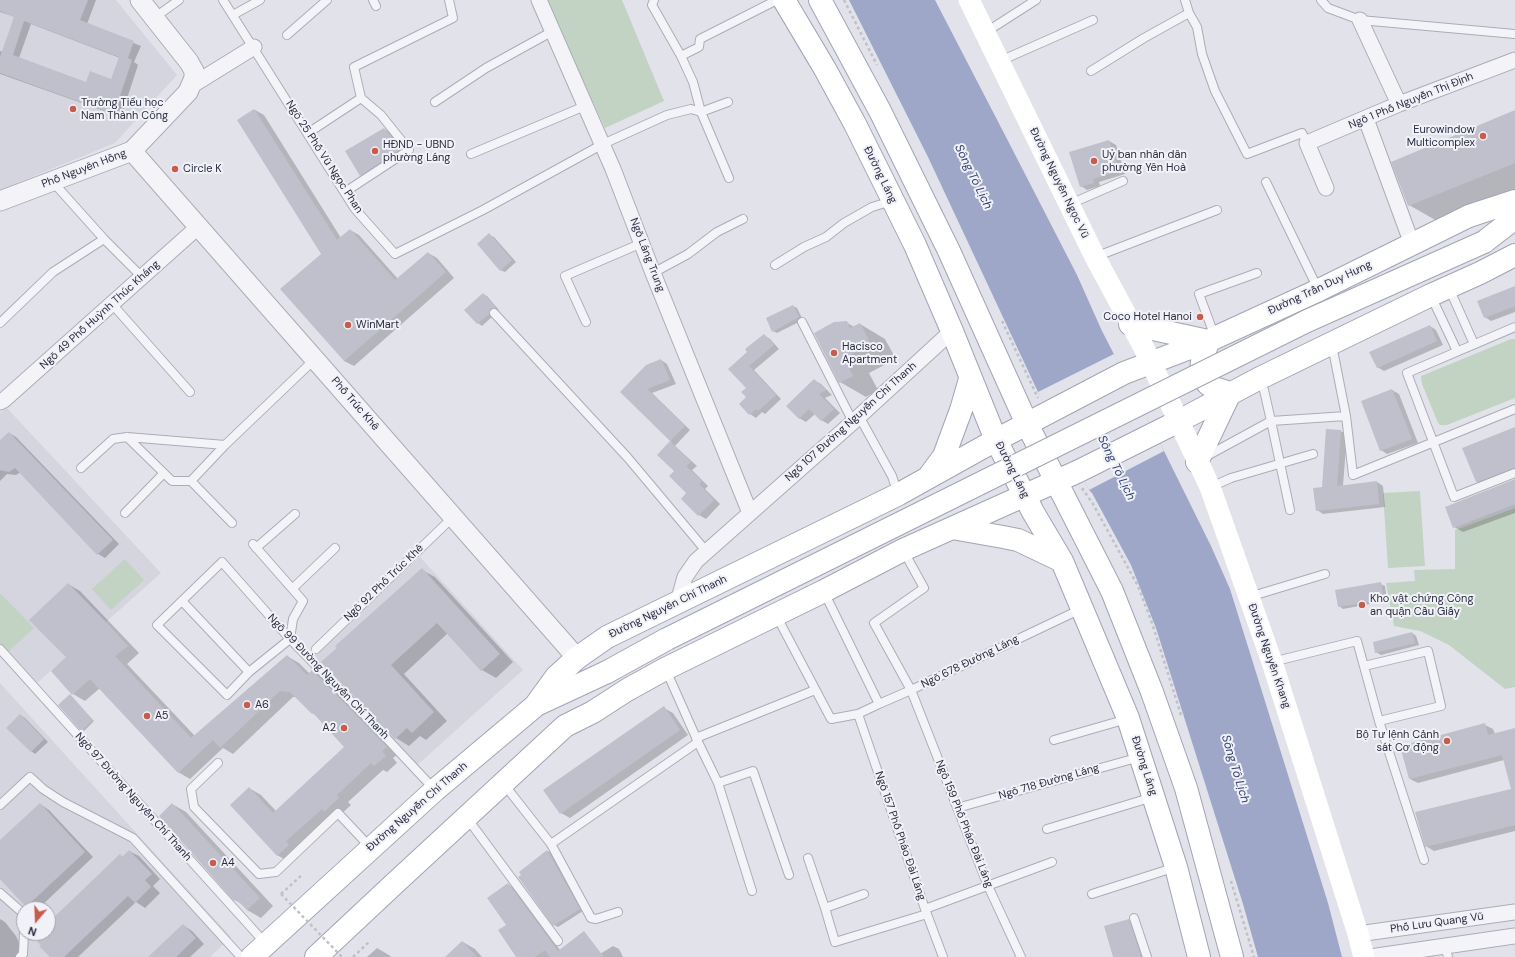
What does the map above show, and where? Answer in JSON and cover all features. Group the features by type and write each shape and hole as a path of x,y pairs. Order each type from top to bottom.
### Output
{"main road":[{"name":"Đường Láng","path":"784,0 854,124 915,245 996,440 1033,512 1062,561 1125,710 1141,756 1176,867 1199,957"},
{"path":"820,0 880,111 946,244 1027,424 1112,591 1152,692 1186,788 1232,957"},
{"name":"Đường Nguyễn Ngọc Vũ","path":"969,0 1095,257 1143,346 1151,364"},
{"name":"Đường Trần Duy Hưng","path":"1049,413 1124,373 1151,364 1212,339 1318,290 1469,216 1515,201"},
{"path":"1484,242 1515,218"},
{"path":"535,706 607,672 667,639 1306,321 1484,242 1515,236"},
{"path":"565,726 593,712 627,690 903,550 1079,470 1179,422 1230,393 1331,342 1480,273 1515,255"},
{"path":"1130,324 1212,339 1202,362 1201,372 1203,378 1214,388 1230,393"},
{"name":"Đường Nguyễn Khang","path":"1151,364 1210,487 1248,598 1272,662 1364,957"},
{"path":"928,478 944,456 961,410 970,379"},
{"path":"1197,462 1230,393"},
{"name":"Đường Nguyễn Chí Thanh","path":"259,950 435,790 535,706 556,677 577,658 607,637 899,494 996,440 1049,413"},
{"path":"899,494 913,495 922,500 929,507 932,513 933,528 925,541"},
{"path":"952,528 1003,536 1018,540 1062,561"},
{"path":"316,957 565,726 607,672"},
{"path":"1125,710 1152,692"}],"street":[{"path":"140,0 189,62 194,71 194,78 191,86"},
{"name":"Ngõ Láng Trung","path":"539,0 603,144 653,273 750,513"},
{"path":"1360,20 1399,104"},
{"path":"191,86 254,47"},
{"name":"Ngõ 1 Phố Nguyễn Thị Định","path":"1307,143 1399,104 1515,60"},
{"name":"Phố Nguyên Hồng","path":"0,201 132,151 183,98 191,86"},
{"path":"1366,119 1412,244"},
{"path":"1307,143 1326,188"},
{"name":"Phố Trúc Khê","path":"132,151 577,658"},
{"name":"Ngõ 49 Phố Huỳnh Thúc Kháng","path":"0,402 199,226"},
{"name":"Ngõ 107 Đường Nguyễn Chí Thanh","path":"678,602 685,578 696,561 706,551 856,419 952,331"},
{"name":"Phố Lưu Quang Vũ","path":"1358,934 1515,912"},
{"path":"1370,957 1446,952 1515,936"}],"lane":[{"path":"154,18 179,0"},
{"name":"Ngõ 25 Phố Vũ Ngọc Phan","path":"223,0 355,209 396,254 483,210 603,144"},
{"path":"233,15 260,0"},
{"path":"287,35 327,0"},
{"path":"345,192 409,150 382,115 361,98 354,67 453,18 449,0"},
{"path":"654,0 652,5 681,56 693,82 702,112 730,178"},
{"path":"681,56 698,47 700,39 777,0"},
{"path":"985,32 1036,0"},
{"path":"1185,0 1189,13 1197,27 1202,54 1215,91 1247,154 1302,133 1307,143"},
{"path":"1321,0 1328,8 1360,20 1515,34"},
{"path":"1091,71 1144,38 1189,13"},
{"path":"1000,62 1093,20"},
{"path":"435,102 486,68 553,31"},
{"path":"308,134 361,98"},
{"path":"603,144 668,115 691,109 702,112 728,102"},
{"path":"471,154 585,106"},
{"path":"51,181 104,239 142,277"},
{"path":"1069,204 1123,181"},
{"path":"1266,182 1318,290"},
{"path":"775,265 804,247 826,237 844,223 872,207 893,201"},
{"path":"1095,257 1217,210"},
{"path":"653,273 688,254 717,232 743,218"},
{"path":"2,318 53,272 104,239"},
{"path":"586,322 565,276 642,243"},
{"path":"1212,339 1200,294 1257,273"},
{"path":"1440,291 1474,344"},
{"path":"1440,291 1457,351"},
{"path":"112,304 190,392"},
{"path":"494,313 628,458 706,551"},
{"path":"802,322 856,419 892,476 899,494"},
{"path":"1515,327 1407,373 1454,497 1515,473"},
{"path":"1331,342 1346,416 1353,475 1515,409"},
{"path":"191,481 225,445 315,359"},
{"path":"1258,379 1264,390 1290,510"},
{"path":"1197,462 1271,421 1346,416"},
{"path":"80,468 113,439 127,438 225,445"},
{"path":"127,438 172,481 191,481 232,524"},
{"path":"1210,487 1231,478 1313,454"},
{"path":"125,513 163,474"},
{"path":"249,672 182,601 157,625 226,694 249,672 290,639 293,619 303,600 254,546 295,514"},
{"name":"Ngõ 92 Phố Trúc Khê","path":"316,649 453,517"},
{"path":"293,588 335,548"},
{"name":"Ngõ 159 Phố Pháo Đài Láng","path":"903,550 924,588 874,623 911,690 988,886 1021,957"},
{"name":"Ngõ 99 Đường Nguyễn Chí Thanh","path":"182,601 222,562 290,639 435,790"},
{"path":"1248,598 1324,574"},
{"path":"824,591 878,704"},
{"name":"Ngõ 678 Đường Láng","path":"814,690 831,719 858,714 1082,608"},
{"path":"551,844 697,740 814,690 775,614"},
{"path":"1272,662 1357,641 1379,721 1424,860"},
{"name":"Ngõ 97 Đường Nguyễn Chí Thanh","path":"0,649 259,950"},
{"path":"1364,666 1428,651 1441,706 1379,721"},
{"path":"666,670 718,783 752,891"},
{"path":"1054,740 1125,710"},
{"name":"Ngõ 157 Phố Pháo Đài Láng","path":"858,714 943,957"},
{"name":"Ngõ 718 Đường Láng","path":"957,808 1141,756"},
{"path":"218,763 191,789 194,807 259,874 276,872 338,813 370,848"},
{"path":"718,783 753,771 788,875"},
{"path":"0,805 30,777 43,789 63,802 132,838 241,957"},
{"path":"503,782 551,844 591,918 596,919 618,912"},
{"path":"1047,829 1154,796"},
{"path":"467,817 558,941"},
{"path":"808,858 835,942 926,912 988,886 1052,862"},
{"path":"1092,894 1176,867"},
{"path":"0,893 16,907"},
{"path":"825,908 864,894"},
{"path":"1134,918 1147,957"},
{"path":"20,957 23,954 24,941"}],"path":[{"path":"303,874 281,894 342,957"},
{"path":"353,957 370,941"}],"shaded area":[{"name":"Trường Tiểu học Nam Thành Công","path":"0,0 116,0 177,75 115,143 0,190"},
{"path":"6,407 161,573 37,683 0,644 0,413"},
{"path":"420,557 523,670 414,768 309,658"},
{"path":"0,683 231,937 210,957 0,957"}],"green space":[{"path":"546,0 622,0 664,101 605,128"},
{"path":"1511,339 1515,339 1515,398 1447,425 1440,425 1422,384 1421,376"},
{"path":"1420,491 1425,566 1388,568 1383,493"},
{"path":"1515,508 1515,687 1505,689 1449,645 1420,631 1394,626 1386,583 1415,581 1414,570 1455,569 1455,530"},
{"path":"125,559 144,580 111,610 92,589"},
{"path":"0,593 34,628 8,652 0,644"}],"water":[{"name":"Sông Tô Lịch","path":"849,0 935,0 1006,137 1077,275 1102,331 1164,451 1211,546 1230,589 1328,903 1342,957 1258,957 1243,904 1156,628 1131,565 1089,490 1038,392 928,157"}],"pier":[{"path":"1114,354 1149,417 1147,418 1164,451 1089,490 1071,456 1069,456 1038,392"}],"building":[{"path":"0,0 88,0 80,20 134,41 128,58 132,60 114,114 0,73 0,57 14,17 0,11","holes":["24,21 119,57 111,79 90,71 86,82 13,55"]},
{"name":"WinMart","path":"254,109 337,240 350,229 395,280 428,252 446,272 344,361 280,289 321,254 237,120"},
{"name":"Eurowindow Multicomplex","path":"1515,110 1515,163 1408,206 1391,162"},
{"name":"HĐND - UBND phường Láng","path":"384,128 401,149 360,176 345,151"},
{"name":"Uỷ ban nhân dân phường Yên Hoà","path":"1109,140 1119,171 1093,179 1094,183 1080,187 1069,152"},
{"path":"489,233 512,260 500,271 477,244"},
{"path":"1515,286 1515,306 1484,318 1477,301"},
{"path":"483,293 496,307 491,309 489,314 477,324 464,310"},
{"path":"793,305 799,317 772,332 766,318"},
{"name":"Hacisco Apartment","path":"847,321 850,328 860,323 871,344 844,358 853,376 839,383 814,333 834,322"},
{"path":"1430,325 1437,341 1377,368 1369,352"},
{"path":"764,334 774,345 749,366 776,395 758,411 756,409 749,415 739,404 746,397 741,392 746,388 728,369 747,352 745,349"},
{"path":"661,359 670,380 647,389 685,426 670,441 620,392 646,365"},
{"path":"814,379 826,390 819,394 834,409 821,421 809,409 799,419 786,406"},
{"path":"1392,389 1412,439 1380,451 1361,401"},
{"path":"1515,427 1515,468 1476,482 1462,448"},
{"path":"1326,429 1341,430 1337,486 1377,481 1379,504 1316,511 1313,488 1322,487"},
{"path":"9,432 113,540 97,555 15,468 9,472 0,470 0,440"},
{"path":"670,441 691,462 686,466 702,481 699,484 714,500 698,516 681,499 686,493 669,476 674,471 657,455"},
{"path":"1515,479 1515,504 1453,528 1445,507"},
{"path":"422,568 500,654 481,671 437,623 391,665 434,712 412,733 407,728 395,739 321,662 337,648 335,646"},
{"path":"1381,582 1384,599 1338,607 1335,590"},
{"path":"68,583 128,646 115,656 191,738 287,655 307,675 312,670 387,747 382,751 386,756 374,766 371,763 337,795 339,798 324,812 322,809 286,841 289,845 277,856 230,805 249,787 273,813 344,747 313,713 312,714 290,692 280,691 220,748 213,740 178,773 90,679 72,695 51,671 66,657 29,620"},
{"path":"1412,632 1415,643 1375,653 1373,642"},
{"path":"70,694 93,720 81,731 58,705"},
{"path":"664,706 680,730 560,814 543,790"},
{"path":"20,714 44,739 31,752 6,728"},
{"path":"1485,723 1488,735 1515,728 1515,825 1425,847 1415,812 1511,789 1502,755 1409,779 1400,746"},
{"path":"40,803 85,852 32,901 20,901 0,879 0,840"},
{"name":"A4","path":"172,803 260,898 247,910 236,899 234,901 159,816"},
{"path":"129,850 152,874 145,880 151,887 135,903 128,896 64,957 50,957 39,946 41,945 37,941 56,941 56,915 120,854 122,857"},
{"path":"547,850 580,909 553,926 518,877 521,875 519,872"},
{"path":"508,883 558,951 584,931 604,957 550,957 545,950 535,957 516,957 498,930 506,925 487,898"},
{"path":"1129,919 1141,957 1113,957 1104,926"},
{"path":"183,924 196,938 176,957 148,957"},
{"path":"462,941 477,957 445,957"}],"place":[{"name":"Trường Tiểu học Nam Thành Công","path":"73,109"},
{"name":"Eurowindow Multicomplex","path":"1483,136"},
{"name":"HĐND - UBND phường Láng","path":"375,151"},
{"name":"Uỷ ban nhân dân phường Yên Hoà","path":"1094,161"},
{"name":"Circle K","path":"175,169"},
{"name":"Coco Hotel Hanoi","path":"1200,317"},
{"name":"WinMart","path":"348,325"},
{"name":"Hacisco Apartment","path":"834,353"},
{"name":"Kho vật chứng Công an quận Cầu Giấy","path":"1362,605"},
{"name":"A6","path":"247,705"},
{"name":"A5","path":"147,716"},
{"name":"A2","path":"344,728"},
{"name":"Bộ Tư lệnh Cảnh sát Cơ động","path":"1447,741"},
{"name":"A4","path":"213,863"}]}
